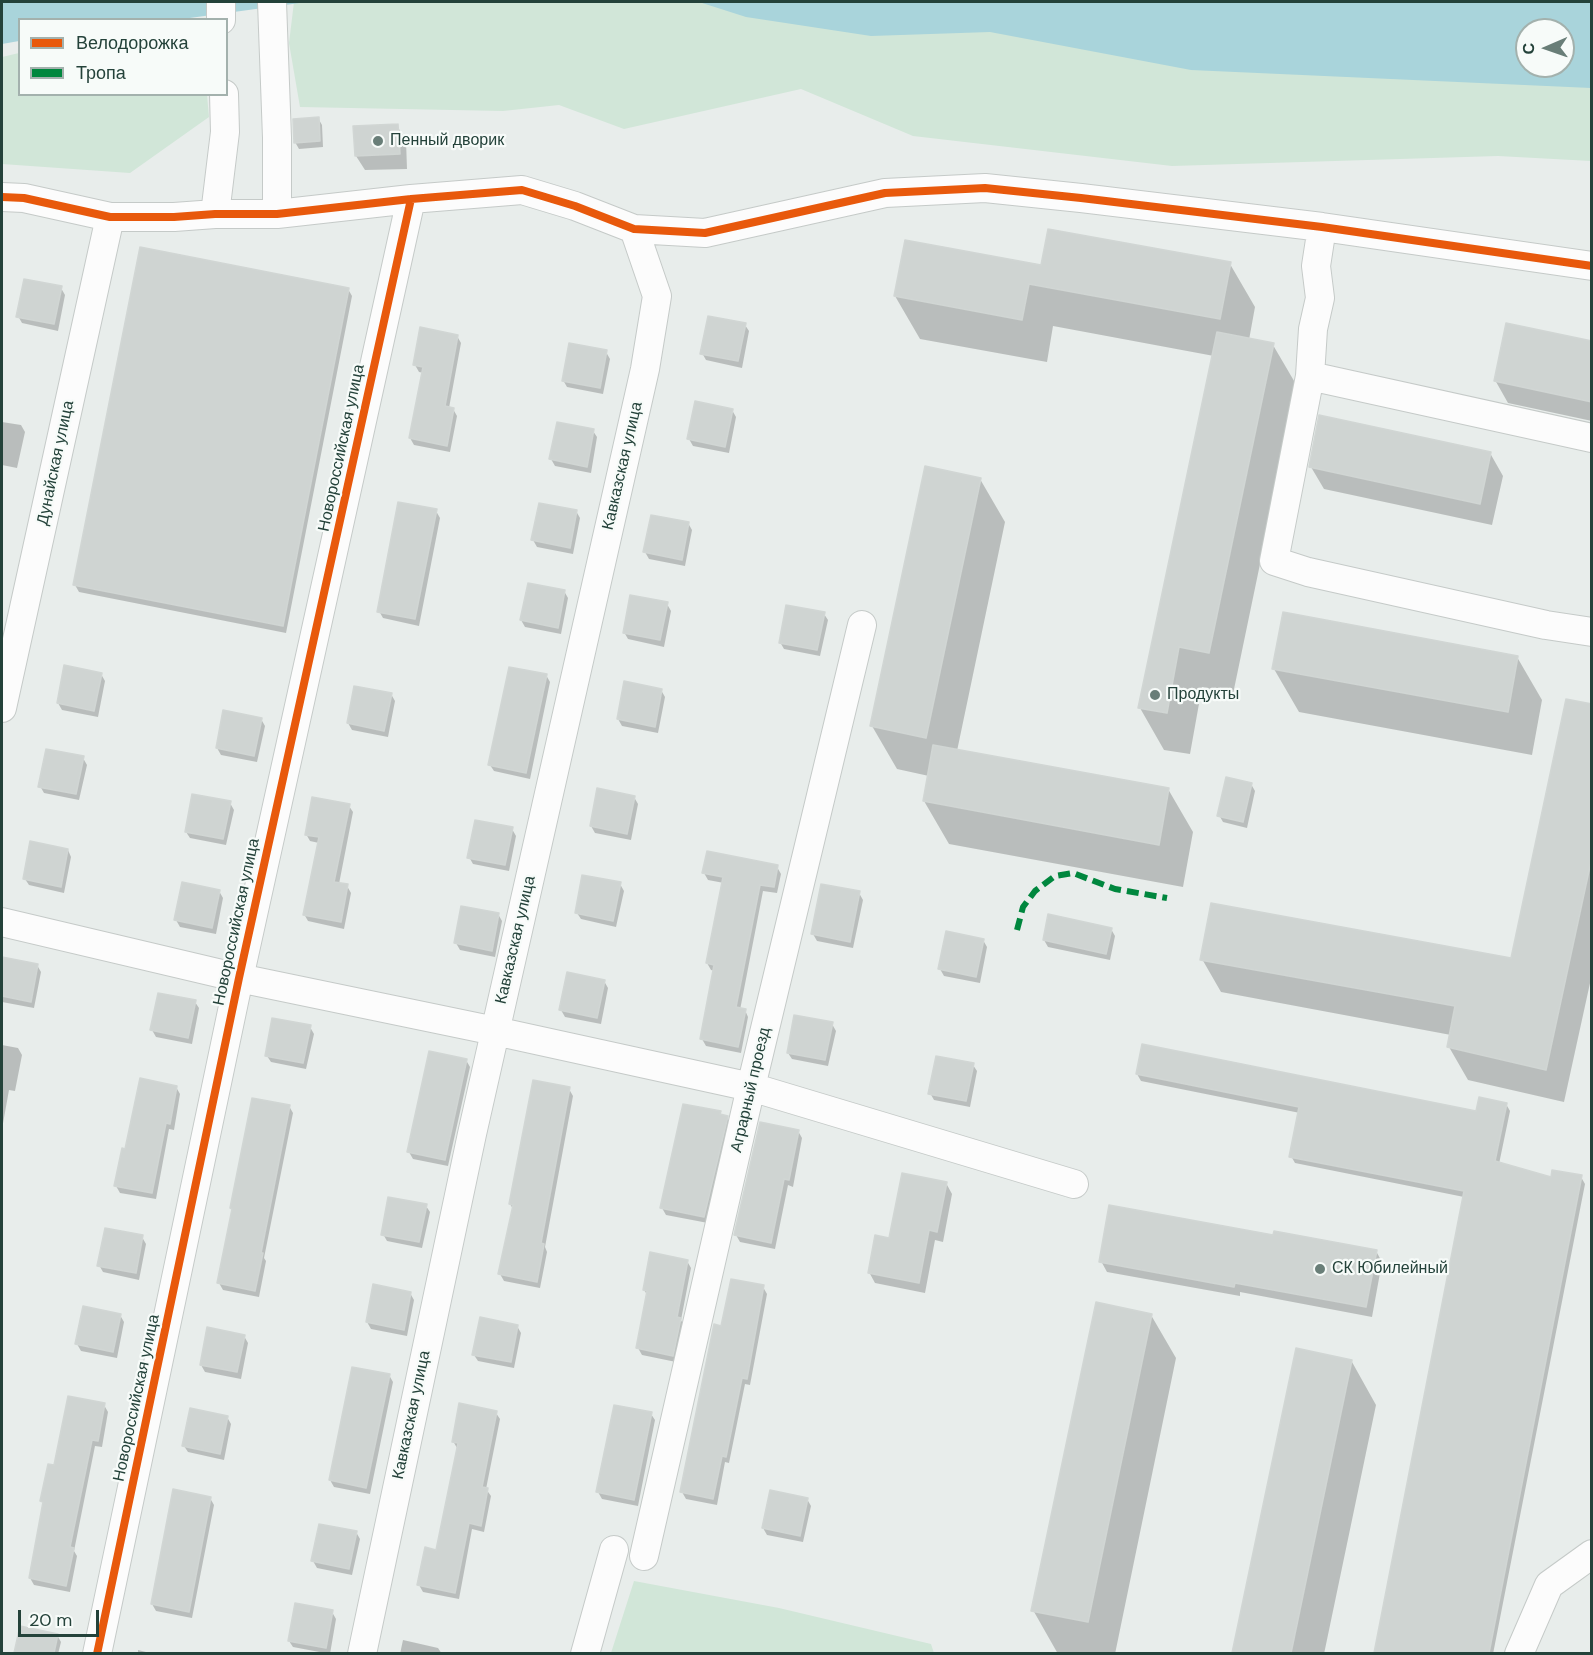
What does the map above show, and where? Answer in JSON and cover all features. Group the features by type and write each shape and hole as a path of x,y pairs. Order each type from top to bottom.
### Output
{"street":[{"path":"220,2 221,18"},
{"path":"272,2 277,129 277,214"},
{"path":"215,214 225,132 224,96"},
{"path":"2,197 24,198 110,217 174,217 215,214 277,214 411,199 522,190 575,206 634,229 705,233 885,193 985,188 1322,227 1592,266"},
{"name":"Новороссийская улица","path":"97,1653 239,978 411,199"},
{"name":"Дунайская улица","path":"2,708 110,217"},
{"path":"1322,227 1316,266 1320,298 1313,329 1310,376 1274,561 1308,572 1546,625 1592,632"},
{"name":"Кавказская улица","path":"362,1653 495,1031 645,369 657,296 634,229"},
{"path":"1310,376 1592,438"},
{"name":"Аграрный проезд","path":"644,1556 751,1087 862,625"},
{"path":"2,922 239,978 751,1087 1074,1184"},
{"path":"585,1653 614,1550"},
{"path":"1519,1653 1549,1585 1592,1554"}],"green space":[{"path":"294,2 943,2 1515,65 1515,78 1575,78 1575,66 1591,66 1591,161 1498,156 1172,166 913,136 801,89 624,129 559,105 503,111 300,107 289,43"},
{"path":"18,53 18,96 207,96 209,117 130,173 2,164 2,57"},
{"path":"634,1581 779,1608 931,1644 934,1653 611,1653"}],"water":[{"path":"2,2 307,2 190,18 18,18 18,41 2,44"},
{"path":"699,2 1591,2 1591,88 1191,70 990,32 871,36 746,17"}],"building":[{"path":"319,117 320,141 294,143 293,119"},
{"path":"398,124 400,154 355,156 353,126"},
{"path":"1048,229 1231,262 1220,319 1029,284 1022,320 894,296 905,240 1041,265"},
{"path":"140,247 349,288 283,626 73,585"},
{"path":"24,279 62,286 54,324 16,317"},
{"path":"708,316 746,323 738,361 700,354"},
{"path":"1506,323 1592,341 1592,402 1494,381"},
{"path":"420,327 458,335 445,406 454,408 447,446 409,438 423,367 413,365"},
{"path":"1217,332 1274,343 1209,653 1179,647 1167,713 1138,708"},
{"path":"569,343 607,350 600,388 562,381"},
{"path":"695,401 733,409 725,447 687,439"},
{"path":"1319,415 1491,452 1480,504 1309,467"},
{"path":"557,422 594,429 587,467 549,459"},
{"path":"925,466 981,478 926,738 870,726"},
{"path":"398,502 437,509 415,619 377,612"},
{"path":"539,503 577,510 570,548 531,540"},
{"path":"651,515 689,522 682,560 643,552"},
{"path":"528,583 565,590 558,628 520,620"},
{"path":"630,595 668,602 660,640 623,633"},
{"path":"786,605 825,612 817,650 779,643"},
{"path":"1283,612 1518,656 1508,712 1272,669"},
{"path":"64,665 102,673 94,711 57,703"},
{"path":"509,667 547,674 526,773 488,765"},
{"path":"624,681 662,689 655,727 617,719"},
{"path":"354,686 392,693 384,731 347,723"},
{"path":"1566,699 1592,704 1592,857 1546,1070 1447,1047 1455,1006 1200,960 1211,903 1511,958"},
{"path":"223,710 262,718 254,756 216,748"},
{"path":"933,745 1169,788 1159,845 923,801"},
{"path":"46,749 84,756 76,794 38,787"},
{"path":"1226,777 1252,783 1243,822 1217,816"},
{"path":"597,788 635,796 627,834 590,826"},
{"path":"192,794 231,801 223,839 185,832"},
{"path":"312,797 350,804 334,882 348,884 341,922 303,915 319,837 305,835"},
{"path":"475,820 513,827 505,865 467,858"},
{"path":"30,841 68,849 61,887 23,879"},
{"path":"707,851 778,865 774,887 760,885 736,1007 746,1009 738,1047 700,1039 714,965 706,963 723,877 702,873"},
{"path":"582,875 621,882 613,921 575,913"},
{"path":"182,882 220,890 212,928 174,920"},
{"path":"821,884 860,891 850,942 811,934"},
{"path":"461,906 499,913 492,951 454,943"},
{"path":"1048,914 1112,928 1106,954 1043,940"},
{"path":"946,931 984,939 976,977 938,969"},
{"path":"2,957 38,964 31,1002 2,996"},
{"path":"567,972 605,980 597,1018 559,1010"},
{"path":"158,993 196,1000 188,1038 150,1030"},
{"path":"794,1015 833,1022 825,1060 787,1053"},
{"path":"272,1018 311,1025 303,1063 265,1056"},
{"path":"1142,1044 1476,1111 1479,1097 1507,1103 1495,1161 1551,1177 1552,1170 1582,1175 1489,1653 1374,1653 1464,1191 1289,1157 1299,1107 1136,1074"},
{"path":"429,1051 467,1059 445,1160 407,1152"},
{"path":"936,1056 974,1063 966,1101 928,1094"},
{"path":"140,1078 177,1086 170,1124 166,1123 152,1193 114,1186 122,1148 125,1149"},
{"path":"533,1080 570,1087 541,1243 544,1244 537,1282 498,1274 513,1205 509,1204"},
{"path":"252,1098 290,1105 255,1291 217,1283"},
{"path":"683,1104 721,1111 720,1114 728,1116 704,1217 660,1208"},
{"path":"760,1122 799,1130 789,1180 784,1179 771,1243 734,1235"},
{"path":"902,1173 947,1182 937,1232 929,1230 919,1283 868,1273 875,1235 889,1238"},
{"path":"388,1197 427,1204 419,1242 381,1235"},
{"path":"1109,1205 1273,1235 1274,1231 1377,1250 1366,1307 1235,1283 1234,1287 1099,1262"},
{"path":"105,1228 143,1235 136,1273 97,1266"},
{"path":"650,1252 688,1260 677,1317 681,1318 673,1356 636,1348 647,1291 643,1290"},
{"path":"731,1279 764,1285 747,1379 742,1378 726,1457 722,1456 713,1499 680,1492 714,1324 721,1326"},
{"path":"373,1284 411,1292 404,1330 366,1322"},
{"path":"1096,1302 1152,1314 1088,1622 1031,1611"},
{"path":"83,1306 121,1314 113,1352 75,1344"},
{"path":"480,1317 518,1325 511,1362 472,1355"},
{"path":"207,1327 245,1335 237,1372 200,1365"},
{"path":"1296,1348 1352,1360 1291,1653 1232,1653"},
{"path":"352,1367 390,1374 366,1488 329,1480"},
{"path":"68,1396 105,1403 98,1441 92,1440 70,1547 74,1548 66,1586 29,1578 43,1502 40,1501 48,1464 54,1465"},
{"path":"459,1403 497,1411 482,1487 488,1488 481,1526 469,1523 455,1593 417,1585 425,1547 436,1550 458,1443 452,1442"},
{"path":"614,1405 652,1412 634,1500 596,1492"},
{"path":"190,1408 228,1416 220,1454 182,1446"},
{"path":"173,1489 211,1497 189,1612 151,1604"},
{"path":"770,1490 808,1498 800,1536 762,1528"},
{"path":"319,1524 357,1531 349,1569 311,1561"},
{"path":"295,1603 333,1610 326,1648 288,1641"},
{"path":"20,1626 58,1634 54,1653 14,1653"}],"marked path":[{"path":"1017,930 1023,907 1035,891 1055,876 1073,873 1115,889 1167,898"}],"cycle path":[{"path":"2,197 24,198 110,217 174,217 215,214 277,214 411,199 522,190 575,206 634,229 705,233 885,193 985,188 1322,227 1592,266"},
{"path":"97,1654 239,978 411,199"}],"place":[{"name":"Пенный дворик","path":"378,141"},
{"name":"Продукты","path":"1155,695"},
{"name":"СК Юбилейный","path":"1320,1269"}]}
